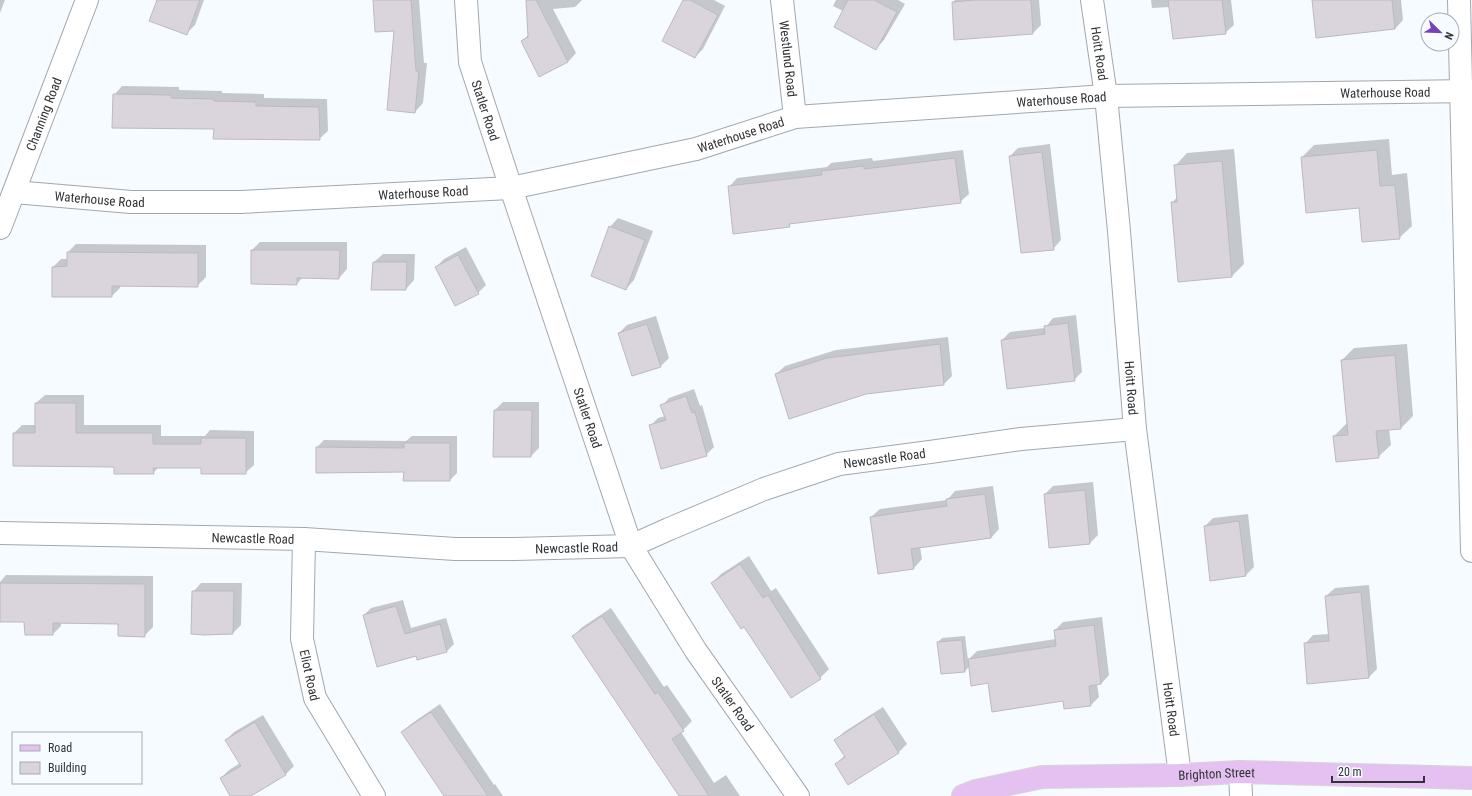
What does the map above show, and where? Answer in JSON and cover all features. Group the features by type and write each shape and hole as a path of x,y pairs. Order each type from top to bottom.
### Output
{"main road":[{"name":"Brighton Street","path":"963,796 976,791 1042,777 1180,775 1240,772 1472,778"}],"street":[{"name":"Channing Road","path":"0,228 87,0"},
{"name":"Statler Road","path":"466,0 470,62 510,188 631,546 696,651 798,796"},
{"name":"Westlund Road","path":"782,0 795,117"},
{"name":"Hoitt Road","path":"1092,0 1106,96 1120,231 1135,429 1180,775"},
{"path":"1460,0 1467,91 1472,551"},
{"name":"Waterhouse Road","path":"14,192 131,202 240,202 510,188 696,149 795,117 1106,96 1467,91"},
{"name":"Newcastle Road","path":"0,532 304,539 455,549 631,546 764,489 839,464 1021,439 1135,429"},
{"name":"Eliot Road","path":"304,539 302,639 315,698 371,795"},
{"path":"1240,772 1241,796"}],"building":[{"path":"157,0 200,0 187,35 149,21"},
{"path":"373,0 411,0 416,71 419,71 415,113 387,110 394,31 375,32"},
{"path":"526,0 536,0 568,62 539,77 521,41 528,37"},
{"path":"683,0 690,0 718,15 695,58 662,41"},
{"path":"848,0 874,0 897,12 876,50 834,27"},
{"path":"975,0 1031,0 1033,34 954,40 952,2"},
{"path":"1168,0 1222,0 1226,34 1173,39"},
{"path":"1312,0 1392,0 1395,29 1316,38"},
{"path":"113,94 171,95 171,98 256,102 256,106 319,107 320,140 213,139 214,129 112,128"},
{"path":"1377,150 1380,186 1395,185 1400,239 1362,242 1359,208 1306,213 1301,157"},
{"path":"1042,152 1054,250 1021,253 1009,156"},
{"path":"955,158 961,203 789,224 790,227 733,234 728,186 822,175 821,171 864,166 864,169"},
{"path":"1222,161 1232,277 1178,282 1171,202 1177,202 1174,165"},
{"path":"609,226 645,240 626,290 591,276"},
{"path":"251,250 340,250 339,279 297,278 297,285 251,284"},
{"path":"67,252 198,253 198,287 112,286 112,297 52,297 52,267 67,266"},
{"path":"458,255 479,294 455,306 435,267"},
{"path":"373,262 407,262 406,290 371,290"},
{"path":"1068,323 1075,381 1007,389 1001,340 1045,334 1044,326"},
{"path":"647,324 661,367 632,376 618,333"},
{"path":"940,344 944,385 866,394 789,419 775,374 827,358"},
{"path":"1395,355 1401,429 1376,431 1379,458 1336,462 1333,436 1348,435 1341,360"},
{"path":"686,396 692,413 695,412 707,456 661,469 649,425 666,420 660,405"},
{"path":"35,403 76,403 76,433 153,433 153,444 201,444 201,438 246,438 246,474 201,474 201,468 153,468 154,474 114,474 114,467 13,466 13,433 35,433"},
{"path":"494,410 532,410 531,457 493,457"},
{"path":"404,443 450,443 450,481 403,481 404,472 316,473 316,447 404,448"},
{"path":"1085,490 1090,544 1049,548 1044,494"},
{"path":"985,494 991,538 911,549 914,569 878,574 870,517 947,506 946,499"},
{"path":"1239,521 1246,576 1210,581 1204,526"},
{"path":"740,564 763,598 768,595 821,679 791,698 744,627 741,629 711,583"},
{"path":"0,583 145,584 145,637 118,636 118,624 53,623 53,635 25,635 24,622 0,622"},
{"path":"192,591 234,591 233,634 191,634"},
{"path":"1361,592 1369,678 1307,684 1304,643 1329,641 1325,596"},
{"path":"396,606 405,634 440,624 447,652 417,660 416,656 377,667 363,615"},
{"path":"602,616 655,694 658,692 684,731 672,739 709,796 679,796 572,636"},
{"path":"1094,625 1101,684 1089,686 1091,706 1064,709 1063,701 992,712 988,683 971,686 968,659 1056,646 1054,630"},
{"path":"962,640 965,672 941,674 937,642"},
{"path":"431,712 488,796 444,796 401,732"},
{"path":"874,714 899,753 848,785 835,764 845,757 834,740"},
{"path":"255,722 286,775 251,796 230,796 220,778 241,766 225,740"}]}
